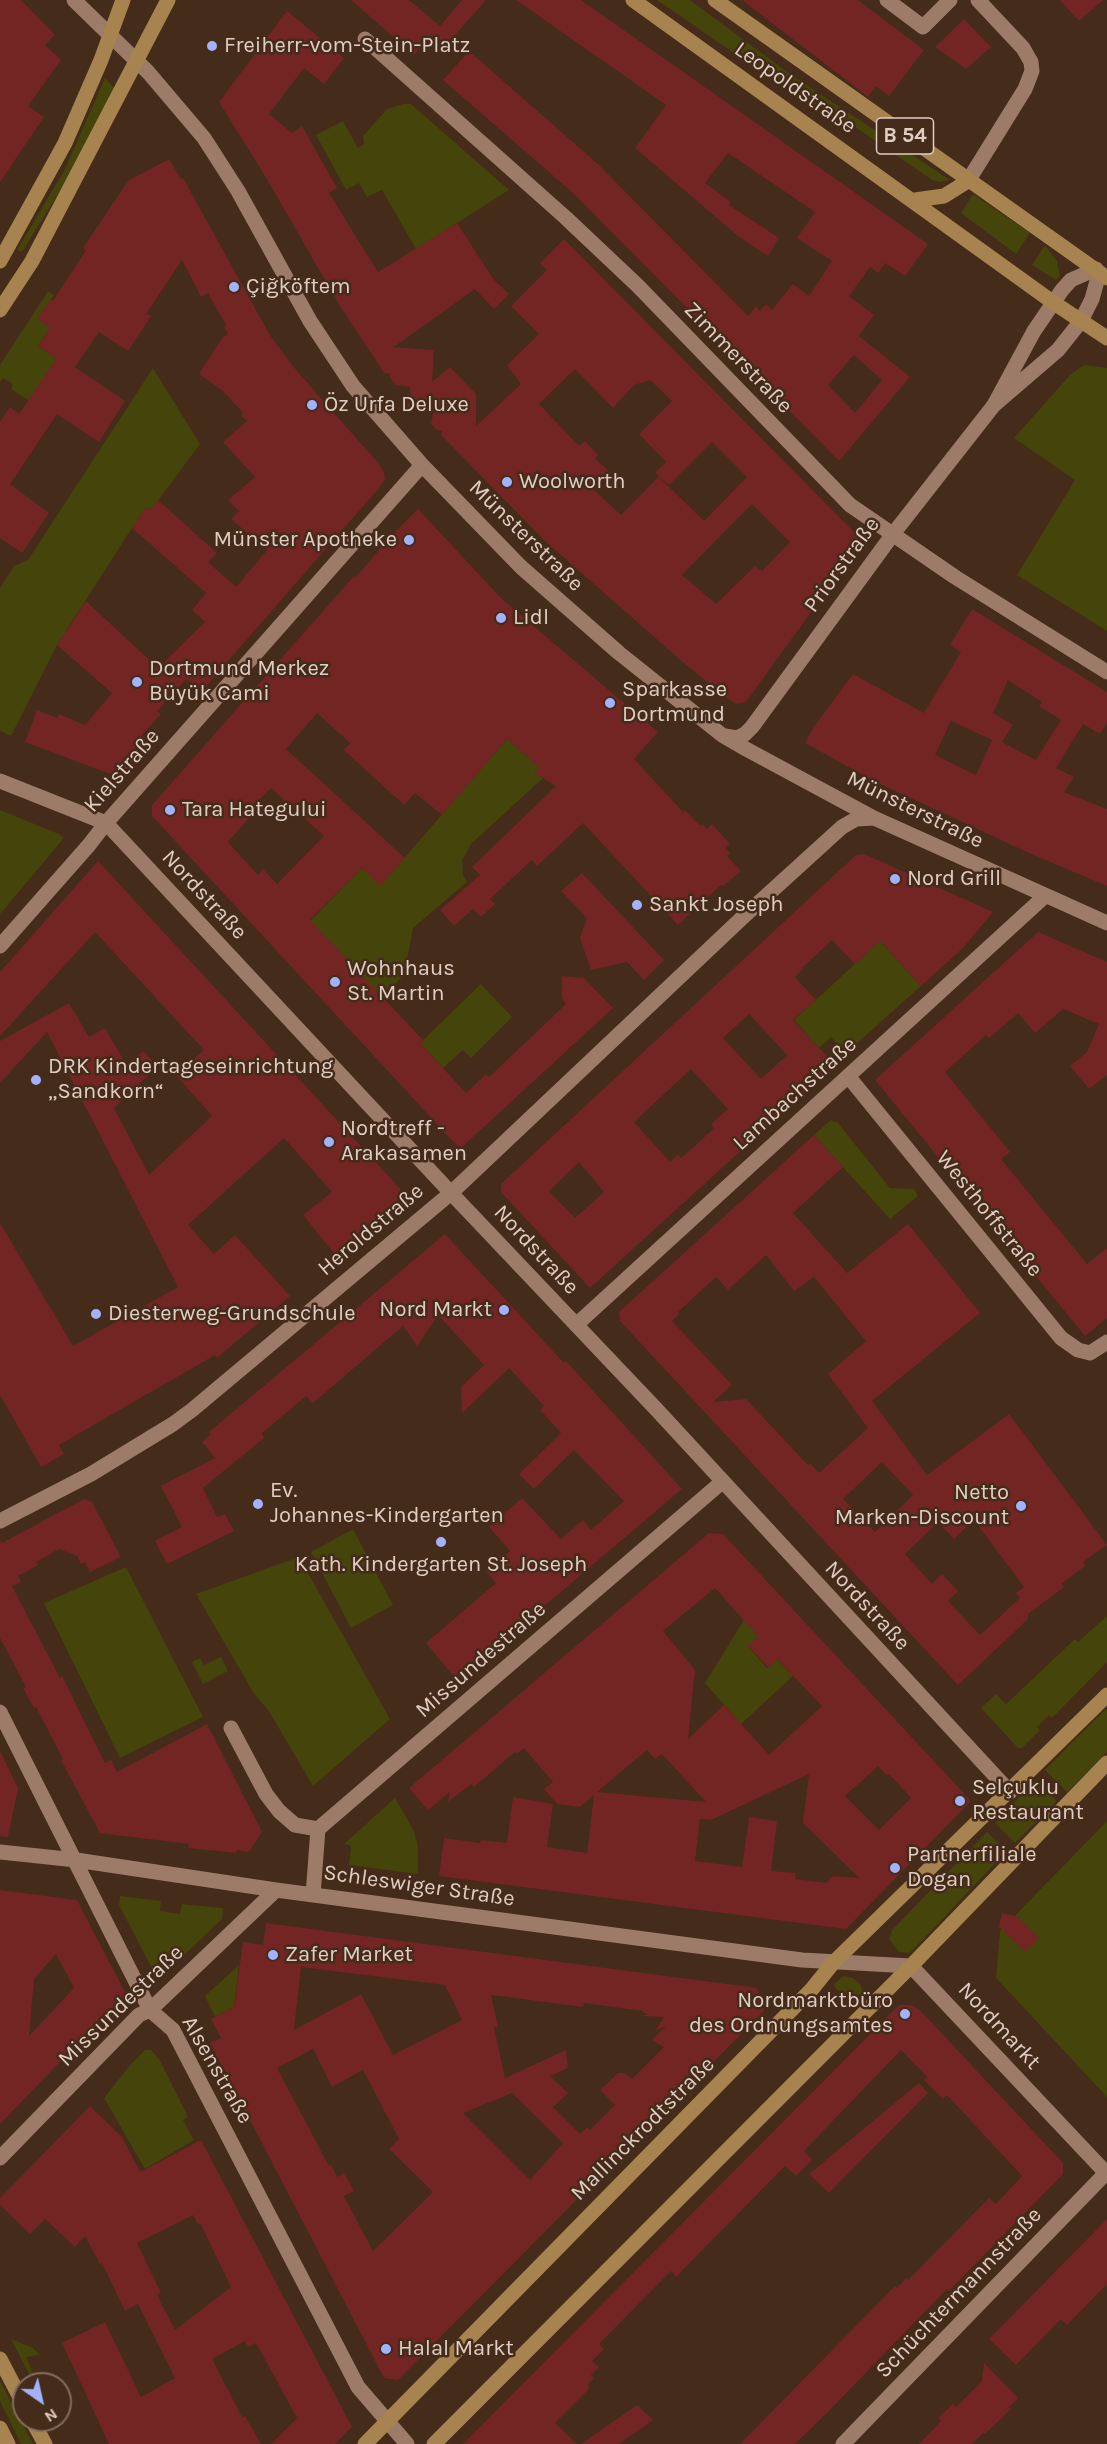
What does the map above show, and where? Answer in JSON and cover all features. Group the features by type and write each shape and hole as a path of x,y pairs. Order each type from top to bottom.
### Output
{"main road":[{"path":"0,261 65,143 123,0"},
{"path":"0,310 32,261 138,62 168,0"},
{"name":"Leopoldstraße","path":"633,0 915,200 1054,303 1107,338"},
{"name":"Leopoldstraße","path":"715,0 1102,274"},
{"path":"915,200 944,196 968,181"},
{"name":"Mallinckrodtstraße","path":"364,2444 812,1989 833,1963 1107,1695"},
{"path":"434,2444 911,1965 1107,1763"},
{"path":"0,2359 12,2382"},
{"path":"0,2428 8,2444"}],"street":[{"name":"Münsterstraße","path":"74,0 138,62 204,138 238,191 310,321 353,386 422,465 521,567 619,653 722,735 874,818 1107,923"},
{"path":"887,0 923,27 950,0"},
{"path":"968,181 1025,89 1032,71 1031,62 1023,48 978,0"},
{"name":"Zimmerstraße","path":"364,39 566,218 638,286 850,505 994,602 1107,672"},
{"name":"Priorstraße","path":"994,405 1058,350 1081,321 1102,274"},
{"name":"Priorstraße","path":"722,735 737,738 745,734 759,717 893,534 994,405 1034,331 1071,280 1102,274"},
{"name":"Kielstraße","path":"0,946 89,845 106,822 422,465"},
{"name":"Nordstraße","path":"0,782 106,822 1010,1792"},
{"name":"Heroldstraße","path":"0,1521 91,1474 179,1420 451,1193 743,917 842,827 856,819 874,818"},
{"name":"Lambachstraße","path":"576,1325 1045,896"},
{"name":"Westhoffstraße","path":"848,1076 1067,1344 1090,1353 1107,1342"},
{"name":"Missundestraße","path":"318,1829 722,1482"},
{"name":"Alsenstraße","path":"0,1712 150,2010 173,2030 358,2387 407,2444"},
{"path":"231,1728 266,1794 279,1811 295,1826 318,1829 313,1895"},
{"name":"Schleswiger Straße","path":"0,1852 76,1860 276,1890 833,1963"},
{"name":"Missundestraße","path":"0,2158 139,2015 150,2010 276,1890"},
{"path":"833,1963 911,1965"},
{"name":"Nordmarkt","path":"911,1965 1107,2174"},
{"name":"Schüchtermannstraße","path":"843,2444 1107,2174"}],"shaded area":[{"path":"657,0 690,0 790,74 950,180 940,182 932,180 845,120 812,107"},
{"path":"105,78 115,89 76,165 22,252 17,250 65,169"},
{"path":"411,104 509,190 416,249 382,190 367,197 359,183 346,190 316,135 343,121 358,148 364,144 363,136 387,109"},
{"path":"973,194 1030,233 1016,254 961,213"},
{"path":"1045,245 1057,261 1060,276 1056,280 1032,265"},
{"path":"48,291 54,295 38,319 50,328 38,346 58,360 28,400 11,389 13,384 3,378 0,382 0,365"},
{"path":"1084,365 1107,368 1107,631 1017,575 1075,480 1014,438 1071,374"},
{"path":"153,368 200,444 151,510 146,507 132,528 57,645 11,736 0,731 0,588 14,566 28,560"},
{"path":"507,739 539,767 535,773 543,778 471,844 462,861 463,875 467,882 413,928 404,975 382,997 309,922 362,868 381,885"},
{"path":"0,810 64,838 0,914"},
{"path":"880,941 921,986 846,1053 831,1037 819,1048 794,1020"},
{"path":"481,984 512,1017 471,1058 463,1050 443,1068 420,1043"},
{"path":"831,1120 838,1123 890,1188 914,1189 918,1196 890,1219 814,1135"},
{"path":"353,1529 393,1605 351,1628 311,1552"},
{"path":"299,1557 390,1719 313,1786 270,1713 253,1692 196,1594"},
{"path":"126,1567 203,1717 120,1758 44,1603"},
{"path":"747,1615 760,1637 748,1646 767,1668 777,1659 793,1676 741,1724 705,1683"},
{"path":"1107,1616 1107,1662 1052,1718 1049,1715 1037,1727 1040,1730 1022,1748 1018,1748 981,1708 996,1694 1006,1704 1075,1639 1078,1642"},
{"path":"221,1657 228,1671 203,1684 192,1662 200,1658 204,1665"},
{"path":"1107,1708 1107,1752 1067,1792 1045,1770"},
{"path":"1035,1780 1057,1801 1015,1843 995,1823"},
{"path":"395,1798 414,1831 418,1848 418,1874 349,1865 351,1846 344,1844"},
{"path":"1107,1821 1107,2097 996,1978 1000,1931"},
{"path":"987,1832 1007,1851 913,1950 909,1953 899,1952 889,1939 892,1930"},
{"path":"120,1896 161,1901 160,1911 180,1914 182,1904 223,1908 222,1919 162,1976 156,1976 119,1905"},
{"path":"239,1965 234,2007 215,2017 205,1996"},
{"path":"843,1976 853,1978 861,1985 863,1995 853,2008 833,1985"},
{"path":"145,2050 151,2050 159,2059 188,2117 183,2120 194,2140 145,2169 104,2098"},
{"path":"11,2339 33,2348 40,2355 26,2357 33,2372 28,2372"},
{"path":"0,2381 12,2404 12,2426 0,2401"},
{"path":"15,2432 27,2432 33,2444 21,2444"}],"building":[{"path":"0,0 21,0 55,35 45,45 61,60 28,106 44,117 0,182"},
{"path":"351,0 409,0 440,26 414,55"},
{"path":"462,0 486,0 441,51 428,40"},
{"path":"516,0 581,0 928,244 905,276 885,263 878,273 870,267 849,296 874,315 859,336 910,377 839,461 573,193 443,80 469,51 598,164 748,316 756,306 760,311 766,304 772,310 793,284 809,296 832,261 797,238 815,212 728,153 705,183 731,202 729,205 779,238 768,256 738,236 635,148 666,105","holes":["854,355 882,380 855,413 828,385"]},
{"path":"742,0 858,0 924,50 889,96 876,86 868,97"},
{"path":"1060,0 1103,0 1079,21"},
{"path":"287,11 344,58 324,84 304,68 269,114 292,133 302,126 337,188 329,193 378,272 457,223 494,280 509,294 494,309 475,289 394,347 434,350 432,382 450,367 476,394 476,426 521,384 507,365 539,334 511,306 547,270 540,263 564,239 857,535 858,547 746,702 735,704 686,665 545,541 441,435 442,431 437,430 431,424 434,409 400,410 411,401 410,387 396,385 390,378 390,374 384,373 340,306 268,181 219,102","holes":["575,369 613,408 634,385 650,380 672,401 639,434 666,462 655,473 659,476 621,515 593,489 609,472 595,458 598,455 585,441 579,446 539,404","712,442 747,477 704,521 659,477 669,485","752,504 790,542 762,571 755,566 716,604 682,575"]},
{"path":"964,19 991,47 966,69 935,47"},
{"path":"169,159 181,179 183,178 271,337 297,371 380,465 385,479 201,692 186,679 157,711 161,714 142,735 153,746 127,773 115,776 25,742 37,710 57,718 59,714 85,725 112,693 57,645 86,601 158,668 205,622 192,610 206,593 132,528 146,507 151,510 158,500 217,553 208,562 236,587 267,550 231,519 239,511 228,500 255,477 223,442 247,421 241,415 243,413 223,391 199,374 222,338 228,334 224,327 226,325 208,293 201,297 182,260 146,314 151,316 128,351 99,332 75,367 125,401 99,442 57,414 10,484 49,513 22,553 0,538 0,422 10,407 19,414 56,359 38,346 50,328 37,319 51,299 53,301 86,250 83,248 128,181"},
{"path":"418,509 502,599 658,732 634,759 683,812 685,810 700,826 702,824 707,829 712,824 730,844 725,848 730,853 727,856 741,871 723,886 721,885 678,925 583,823 537,866 532,860 490,899 495,904 481,917 473,909 454,926 440,910 480,875 472,867 556,786 535,773 539,767 507,739 442,815 415,793 404,805 344,750 350,743 317,713 286,749 405,858 380,886 362,868 310,920 423,1040 420,1043 466,1093 486,1074 489,1077 566,1004 562,998 562,976 584,978 613,1008 460,1149 152,816 152,805 391,536","holes":["271,788 324,836 277,884 263,869 258,875 228,842 249,818 245,814"]},
{"path":"972,609 1107,692 1107,723 1100,734 1083,724 1056,768 1074,777 1064,792 1107,809 1107,886 1029,853 874,781 805,743 813,728 853,674 924,713 961,652 950,645","holes":["1008,680 1042,702 1039,706 1061,720 1036,760 1002,742 1013,725 993,713","951,721 992,740 976,775 935,755"]},
{"path":"864,854 993,912 963,948 921,986 880,941 855,964 832,940 795,977 816,1000 793,1020 835,1065 590,1288 501,1192 501,1184 856,855","holes":["749,1014 787,1055 761,1079 723,1038","691,1069 728,1109 711,1124 714,1128 698,1143 681,1158 678,1154 670,1162 634,1122","579,1162 604,1192 575,1218 549,1191"]},
{"path":"98,861 403,1192 403,1203 337,1257 303,1215 332,1192 284,1138 188,1225 214,1254 235,1235 290,1296 217,1358 215,1355 59,1445 64,1454 41,1467 0,1395 0,1223 73,1346 178,1287 47,1032 0,1083 0,1041 69,1003 89,1037 105,1028 127,1066 143,1051 158,1066 114,1108 149,1175 212,1116 176,1075 204,1050 95,932 0,1036 0,972"},
{"path":"582,873 664,960 644,980 627,962 591,970 580,938 587,918 561,891"},
{"path":"1038,932 1107,962 1107,1075 1089,1089 1070,1066 1087,1052 1099,1024 1063,1009 1035,1033 1018,1013 989,1038 986,1035 945,1072 1010,1152 1001,1159 1087,1264 1107,1248 1107,1318 1085,1336 875,1080"},
{"path":"814,1135 843,1167 793,1213 847,1273 908,1224 980,1313 872,1401 927,1475 1009,1414 1107,1545 1083,1562 1085,1566 1061,1584 1064,1587 1028,1614 1028,1619 958,1685 620,1321 619,1312","holes":["766,1255 794,1291 814,1277 866,1341 828,1374 868,1428 819,1473 810,1463 808,1465 746,1399 713,1402 732,1385 672,1321 679,1314 678,1312 716,1277 728,1290","882,1462 913,1495 875,1532 843,1499","974,1520 1024,1587 1016,1593 1020,1598 980,1635 948,1601 958,1591 942,1574 932,1584 905,1554 938,1522 954,1539"]},
{"path":"445,1234 564,1363 566,1361 682,1489 457,1680 426,1643 496,1583 486,1571 510,1551 489,1527 522,1498 561,1539 583,1520 591,1530 624,1501 574,1450 534,1489 519,1474 561,1433 540,1410 544,1406 509,1368 462,1413 461,1387 484,1365 438,1315 417,1346 403,1326 313,1403 306,1396 262,1433 264,1438 203,1488 217,1517 225,1514 234,1531 167,1564 155,1541 182,1527 161,1486 215,1458 202,1442 211,1434 209,1432"},
{"path":"84,1499 92,1502 121,1557 90,1572 85,1562 81,1564 77,1556 59,1549 36,1562 38,1565 18,1576 21,1582 12,1586 60,1678 62,1676 105,1763 111,1760 117,1772 207,1724 262,1832 249,1852 237,1850 236,1853 188,1848 189,1844 100,1833 36,1707 34,1708 23,1688 26,1687 0,1638 0,1540 2,1543"},
{"path":"709,1533 723,1534 971,1801 846,1929 439,1876 444,1838 480,1843 481,1840 507,1843 513,1797 553,1804 547,1847 587,1853 594,1795 580,1807 557,1804 544,1789 553,1782 524,1748 516,1754 515,1752 474,1787 471,1784 448,1802 450,1792 428,1810 409,1788","holes":["715,1588 758,1636 748,1646 768,1667 777,1659 822,1706 769,1755 724,1705 688,1739 695,1670 663,1631","647,1750 655,1759 662,1754 706,1802 597,1792","878,1766 886,1775 890,1775 911,1798 879,1830 845,1796","809,1774 803,1823 859,1878 833,1876 826,1883 795,1879 796,1873 771,1871 777,1821 749,1817 742,1867 695,1861 700,1819 711,1820"]},
{"path":"0,1751 18,1788 8,1837 0,1836"},
{"path":"0,1890 77,1900 126,1994 0,2124","holes":["56,1954 74,1988 29,2036 34,1979"]},
{"path":"1002,1913 1016,1916 1039,1938 1025,1952 999,1927"},
{"path":"266,1923 757,1988 764,2011 398,2380 384,2378 210,2043 221,2038 211,2019 234,2007 243,1942 263,1945","holes":["301,1967 445,1985 462,2020 393,2055 361,1994 294,2030","491,1995 583,2007 584,2003 643,2011 647,2014 642,2016 664,2017 656,2030 666,2026 652,2040 664,2047 632,2079 625,2073 618,2073 600,2090 615,2105 590,2130 587,2127 580,2134 553,2107 568,2093 550,2076 568,2068 566,2050 505,2078 494,2027 498,2027","313,2049 332,2087 363,2070 399,2139 389,2149 433,2192 373,2251 344,2196 354,2191 344,2173 337,2177 331,2165 329,2166 277,2068","512,2093 563,2143 530,2180 463,2113"]},
{"path":"899,2005 911,2005 919,2009 1063,2163 1063,2174 949,2291 947,2289 795,2444 740,2444 895,2286 897,2288 906,2278 908,2280 989,2198 996,2204 1022,2176 947,2095 943,2099 924,2080 927,2077 901,2050 804,2151 812,2160 796,2176 785,2166 676,2277 671,2271 599,2344 604,2349 592,2361 599,2367 591,2375 594,2378 588,2384 589,2389 555,2423 577,2444 463,2444"},
{"path":"919,2083 928,2093 829,2193 809,2174"},
{"path":"90,2106 122,2137 140,2172 201,2140 352,2427 335,2444 271,2444 297,2418 256,2343 248,2347 245,2341 212,2359 242,2417 245,2416 261,2444 109,2444 62,2343 105,2322 141,2397 175,2378 138,2304 125,2311 102,2263 100,2264 85,2236 75,2247 45,2219 30,2234 0,2205 0,2198","holes":["193,2215 198,2224 200,2223 231,2287 175,2330 157,2295 161,2293 137,2243"]},
{"path":"1107,2219 1107,2284 1067,2325 1061,2319 1016,2365 989,2339"},
{"path":"984,2363 1018,2398 1009,2407 1011,2409 972,2444 919,2444 941,2421 938,2418 953,2404 956,2407 982,2381"},
{"path":"637,2405 653,2420 619,2444 581,2444"}],"place":[{"name":"Freiherr-vom-Stein-Platz","path":"212,46"},
{"name":"Çiğköftem","path":"234,287"},
{"name":"Öz Urfa Deluxe","path":"312,405"},
{"name":"Woolworth","path":"507,482"},
{"name":"Münster Apotheke","path":"409,540"},
{"name":"Lidl","path":"501,618"},
{"name":"Dortmund Merkez Büyük Cami","path":"137,682"},
{"name":"Sparkasse Dortmund","path":"610,703"},
{"name":"Tara Hategului","path":"170,810"},
{"name":"Nord Grill","path":"895,879"},
{"name":"Sankt Joseph","path":"637,905"},
{"name":"Wohnhaus St. Martin","path":"335,982"},
{"name":"DRK Kindertageseinrichtung „Sandkorn“","path":"36,1080"},
{"name":"Nordtreff - Arakasamen","path":"329,1142"},
{"name":"Nord Markt","path":"504,1310"},
{"name":"Diesterweg-Grundschule","path":"96,1314"},
{"name":"Ev. Johannes-Kindergarten","path":"258,1504"},
{"name":"Netto Marken-Discount","path":"1021,1506"},
{"name":"Kath. Kindergarten St. Joseph","path":"441,1542"},
{"name":"Selçuklu Restaurant","path":"960,1801"},
{"name":"Partnerfiliale Dogan","path":"895,1868"},
{"name":"Zafer Market","path":"273,1955"},
{"name":"Nordmarktbüro des Ordnungsamtes","path":"905,2014"},
{"name":"Halal Markt","path":"386,2349"}]}
